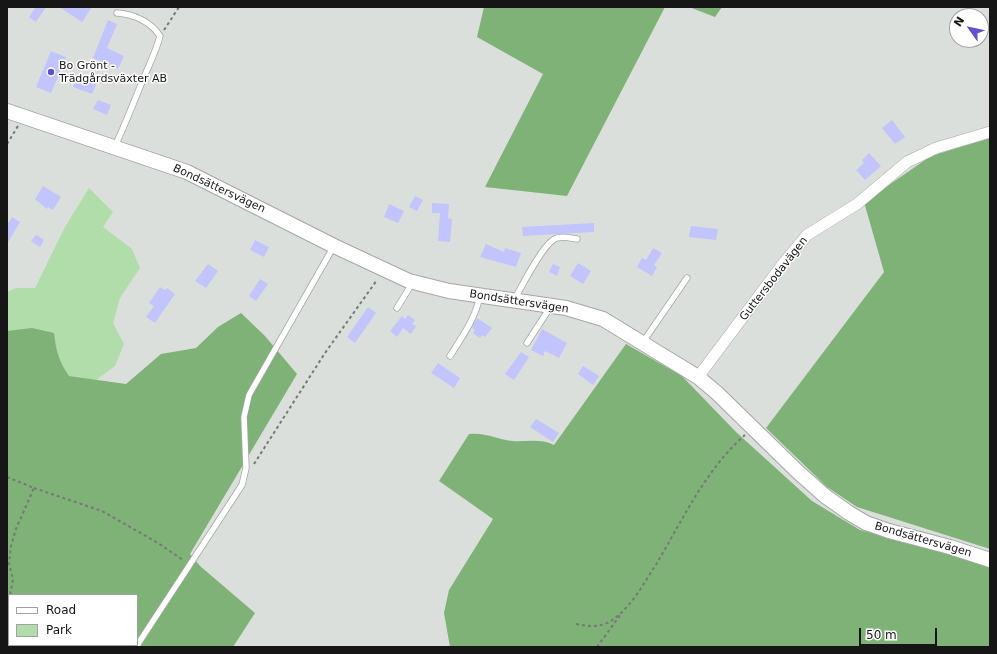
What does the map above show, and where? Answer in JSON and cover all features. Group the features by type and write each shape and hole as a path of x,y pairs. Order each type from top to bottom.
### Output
{"street":[{"name":"Bondsättersvägen","path":"7,111 24,118 115,146 187,172 334,246 414,282 437,289 551,306 603,319 643,342 698,377 717,393 782,457 825,496 866,523 990,560"},
{"name":"Guttersbodavägen","path":"698,377 782,265 807,235 857,204 907,162 936,148 990,132"}],"lane":[{"path":"115,146 129,118 156,52 160,36 155,28 142,20 128,14 117,13"},
{"path":"514,300 546,247 554,239 566,237 577,239"},
{"path":"138,644 244,479 246,438 244,417 249,395 334,246"},
{"path":"643,342 687,278"},
{"path":"397,308 414,282"},
{"path":"450,356 478,306 480,295"},
{"path":"527,343 551,306"}],"path":[{"path":"160,36 179,7"},
{"path":"7,144 24,118"},
{"path":"244,479 325,353 385,269"},
{"path":"597,647 622,611 642,587 694,499 717,465 734,444 753,428"},
{"path":"7,477 34,488 102,511 158,543 190,565"},
{"path":"10,594 13,580 9,563 11,546 16,529 34,488"},
{"path":"576,624 594,627 609,622 622,611"}],"green space":[{"path":"484,7 665,7 567,196 485,187 543,74 477,37"},
{"path":"689,7 722,7 715,17"},
{"path":"990,138 990,549 857,507 827,487 766,428 884,272 864,202 931,156"},
{"path":"89,188 113,212 103,227 132,249 140,268 120,298 113,323 124,344 115,366 96,380 69,376 60,364 53,333 7,331 7,292 16,288 35,288 65,227"},
{"path":"241,313 265,336 297,374 190,554 200,566 255,613 233,647 7,647 7,331 32,328 54,333 58,356 69,376 126,384 161,354 196,348 218,327"},
{"path":"626,344 682,376 736,432 812,501 860,530 960,555 990,566 990,647 450,647 444,613 449,590 493,519 439,481 469,434 485,435 512,441 544,442 554,445"}],"building":[{"path":"36,7 46,7 36,22 29,17"},
{"path":"59,7 92,7 82,22"},
{"path":"108,20 117,24 107,48 124,56 118,69 93,58"},
{"name":"Bo Grönt - Trädgårdsväxter AB","path":"51,51 66,57 51,93 36,87"},
{"path":"77,75 97,82 92,94 73,87"},
{"path":"98,100 111,105 107,115 93,109"},
{"path":"892,120 905,137 895,144 882,128"},
{"path":"869,153 881,166 865,180 856,170 864,163 862,160"},
{"path":"43,186 61,197 53,210 48,207 47,209 35,199"},
{"path":"415,196 423,200 417,211 409,207"},
{"path":"432,203 449,204 448,218 452,219 450,242 438,241 440,213 432,213"},
{"path":"389,204 404,211 398,223 384,217"},
{"path":"12,217 20,222 7,244 7,225"},
{"path":"594,223 594,232 523,236 522,227"},
{"path":"691,226 718,229 716,240 689,237"},
{"path":"36,235 44,240 40,247 31,241"},
{"path":"255,240 269,247 264,257 250,250"},
{"path":"486,244 504,252 505,248 521,253 516,267 480,257"},
{"path":"653,248 662,253 654,265 657,267 652,276 637,267 642,258 646,260"},
{"path":"578,263 591,271 583,284 570,276"},
{"path":"208,264 218,271 206,288 195,281"},
{"path":"553,264 560,267 557,276 549,272"},
{"path":"260,279 268,284 256,301 249,296"},
{"path":"160,287 165,290 167,288 175,294 155,323 146,317 154,306 149,303"},
{"path":"368,307 376,313 355,343 347,337"},
{"path":"408,315 415,320 412,324 416,326 411,334 403,328 397,337 390,331 402,316 405,319"},
{"path":"477,318 492,328 485,337 482,335 480,338 473,333 475,330 472,328"},
{"path":"542,329 567,343 559,358 545,351 543,356 531,350"},
{"path":"521,352 529,357 514,380 505,374"},
{"path":"438,363 460,378 454,388 431,373"},
{"path":"583,366 599,376 593,385 578,374"},
{"path":"536,419 559,433 553,442 530,427"}],"place":[{"name":"Bo Grönt - Trädgårdsväxter AB","path":"51,72"}]}
